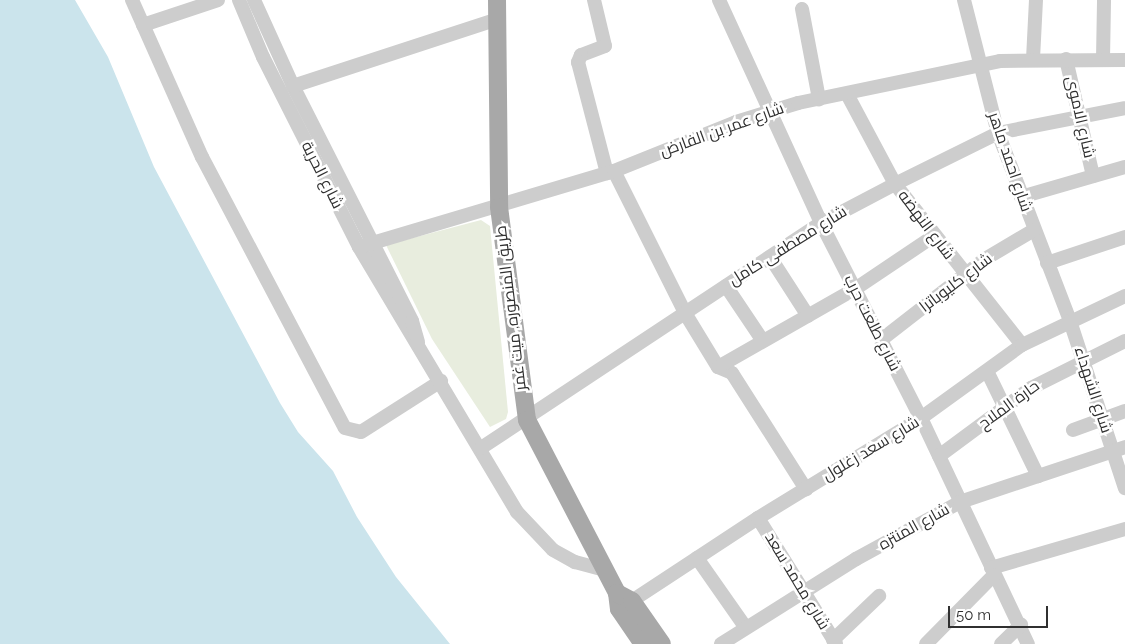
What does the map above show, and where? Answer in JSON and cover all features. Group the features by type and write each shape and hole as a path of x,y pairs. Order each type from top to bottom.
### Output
{"main road":[{"name":"طريق المنصوره, ميت غمر","path":"497,0 499,207 527,420 604,570 623,601 643,644"},
{"name":"طريق المنصوره, ميت غمر","path":"623,601 662,644"}],"street":[{"path":"132,0 206,165 345,428 360,432 441,381"},
{"path":"143,25 218,0"},
{"name":"شارع الحرية","path":"239,0 269,54 359,247 403,326 418,342 533,532 575,562 604,570"},
{"name":"شارع الحرية","path":"254,0 269,54 293,86 374,241 412,321 418,342"},
{"path":"594,0 605,46 581,55 578,62 610,172 685,312 718,367 732,373 806,489"},
{"name":"شارع طلعت حرب","path":"719,0 768,111 821,223 921,418 993,571 1021,625 1028,644"},
{"name":"شارع احمد ماهر","path":"964,0 979,66 998,133 1070,321"},
{"path":"1033,59 1036,0"},
{"path":"1103,60 1104,0"},
{"path":"802,9 819,99"},
{"path":"293,86 498,19"},
{"name":"شارع الاموى","path":"1066,58 1078,117 1094,176"},
{"name":"شارع عمر بن الفارض","path":"359,247 374,241 499,207 610,172 768,111 979,66 1033,59 1125,60"},
{"name":"شارع النهضه","path":"847,94 895,184 965,276 1022,345"},
{"name":"شارع مصطفى كامل","path":"481,448 527,420 685,312 821,223 998,133 1125,108"},
{"path":"1021,197 1125,166"},
{"name":"شارع كليوباترا","path":"881,340 965,276 1034,230"},
{"path":"718,367 855,289 934,236"},
{"path":"1047,262 1125,237"},
{"path":"770,257 808,316"},
{"path":"726,286 763,342"},
{"name":"شارع سعد زغلول","path":"623,601 697,558 758,518 921,418 1022,345 1125,296"},
{"name":"شارع الشهداء","path":"1070,321 1102,420 1119,449 1125,488"},
{"name":"حارة الملاح","path":"939,456 1040,382 1125,341"},
{"path":"987,371 1038,476"},
{"path":"1073,430 1125,411"},
{"name":"شارع المنتزه","path":"721,644 804,592 960,502 1119,449"},
{"name":"شارع محمد سعد","path":"758,518 835,642"},
{"path":"926,644 993,571 1125,529"},
{"path":"697,558 746,628"},
{"path":"835,642 879,596"},
{"path":"1001,644 1021,625"}],"shaded area":[{"path":"481,220 490,226 508,412 506,419 490,427 432,339 386,245"}],"water":[{"path":"0,0 75,0 108,57 154,167 280,403 298,432 333,471 357,517 396,577 450,644 0,644"}]}
